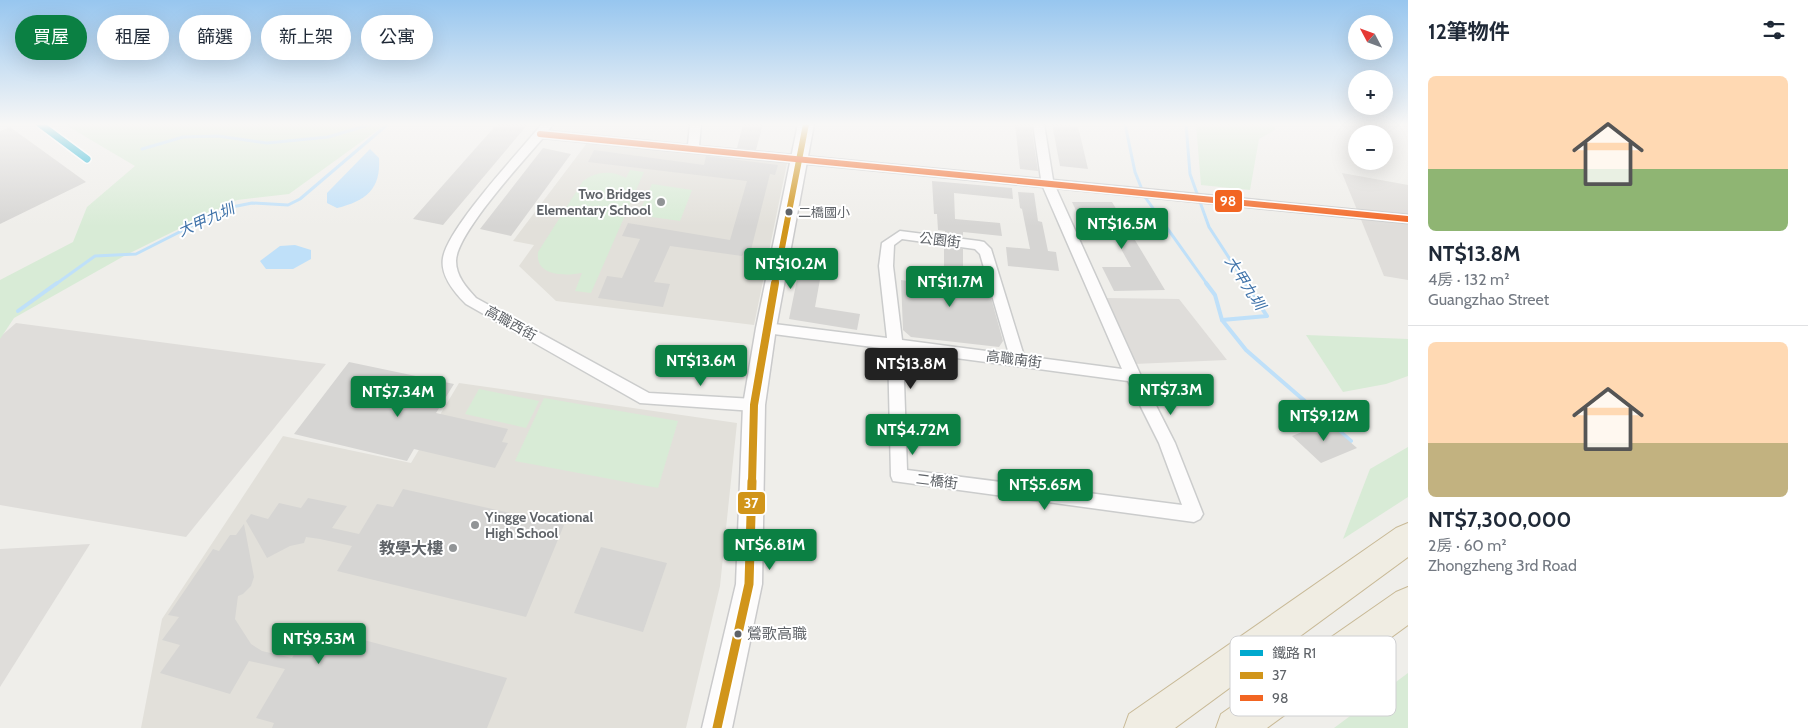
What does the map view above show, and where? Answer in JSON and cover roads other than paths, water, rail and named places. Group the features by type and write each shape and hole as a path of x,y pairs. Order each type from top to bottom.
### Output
{"highway":[{"path":"1272,636 1408,538"},
{"path":"1363,636 1408,604"},
{"path":"1144,728 1230,666"},
{"path":"1235,728 1252,716"}],"street":[{"name":"高職西街","path":"521,158 459,234 449,257 454,283 471,301 646,399 754,405"},
{"path":"717,728 749,584 754,405 766,328 800,158 1408,219"},
{"path":"1043,158 1047,182 1132,376"},
{"name":"公園街","path":"895,344 886,266 888,243 900,235 979,245 986,252 1018,360"},
{"name":"高職南街","path":"766,328 1132,376"},
{"name":"二橋街","path":"895,344 896,437 899,476 1194,514 1167,443 1132,376"}],"water":[{"path":"361,158 379,158 379,169 374,186 364,197 356,202 337,208 327,203 327,193"},
{"path":"295,245 311,250 311,259 293,269 266,269 260,261 280,246"}],"waterway":[{"name":"大甲九圳","path":"56,284 95,256 136,254 227,208 252,203 288,205 300,199 348,158"},
{"path":"1132,158 1141,187"},
{"name":"大甲九圳","path":"1189,158 1190,174 1209,227 1246,284"},
{"path":"1145,197 1207,284"},
{"name":"大甲九圳","path":"18,311 57,283"},
{"path":"1206,283 1215,295 1222,320"},
{"name":"大甲九圳","path":"1222,320 1267,316 1245,283"},
{"name":"大甲九圳","path":"1222,320 1246,350 1351,441"}],"place":[{"name":"Two Bridges Elementary School","path":"661,202"},
{"name":"二橋國小","path":"789,212"},
{"name":"Yingge Vocational High School","path":"475,525"},
{"name":"教學大樓","path":"453,548"},
{"name":"鶯歌高職","path":"738,634"}]}
